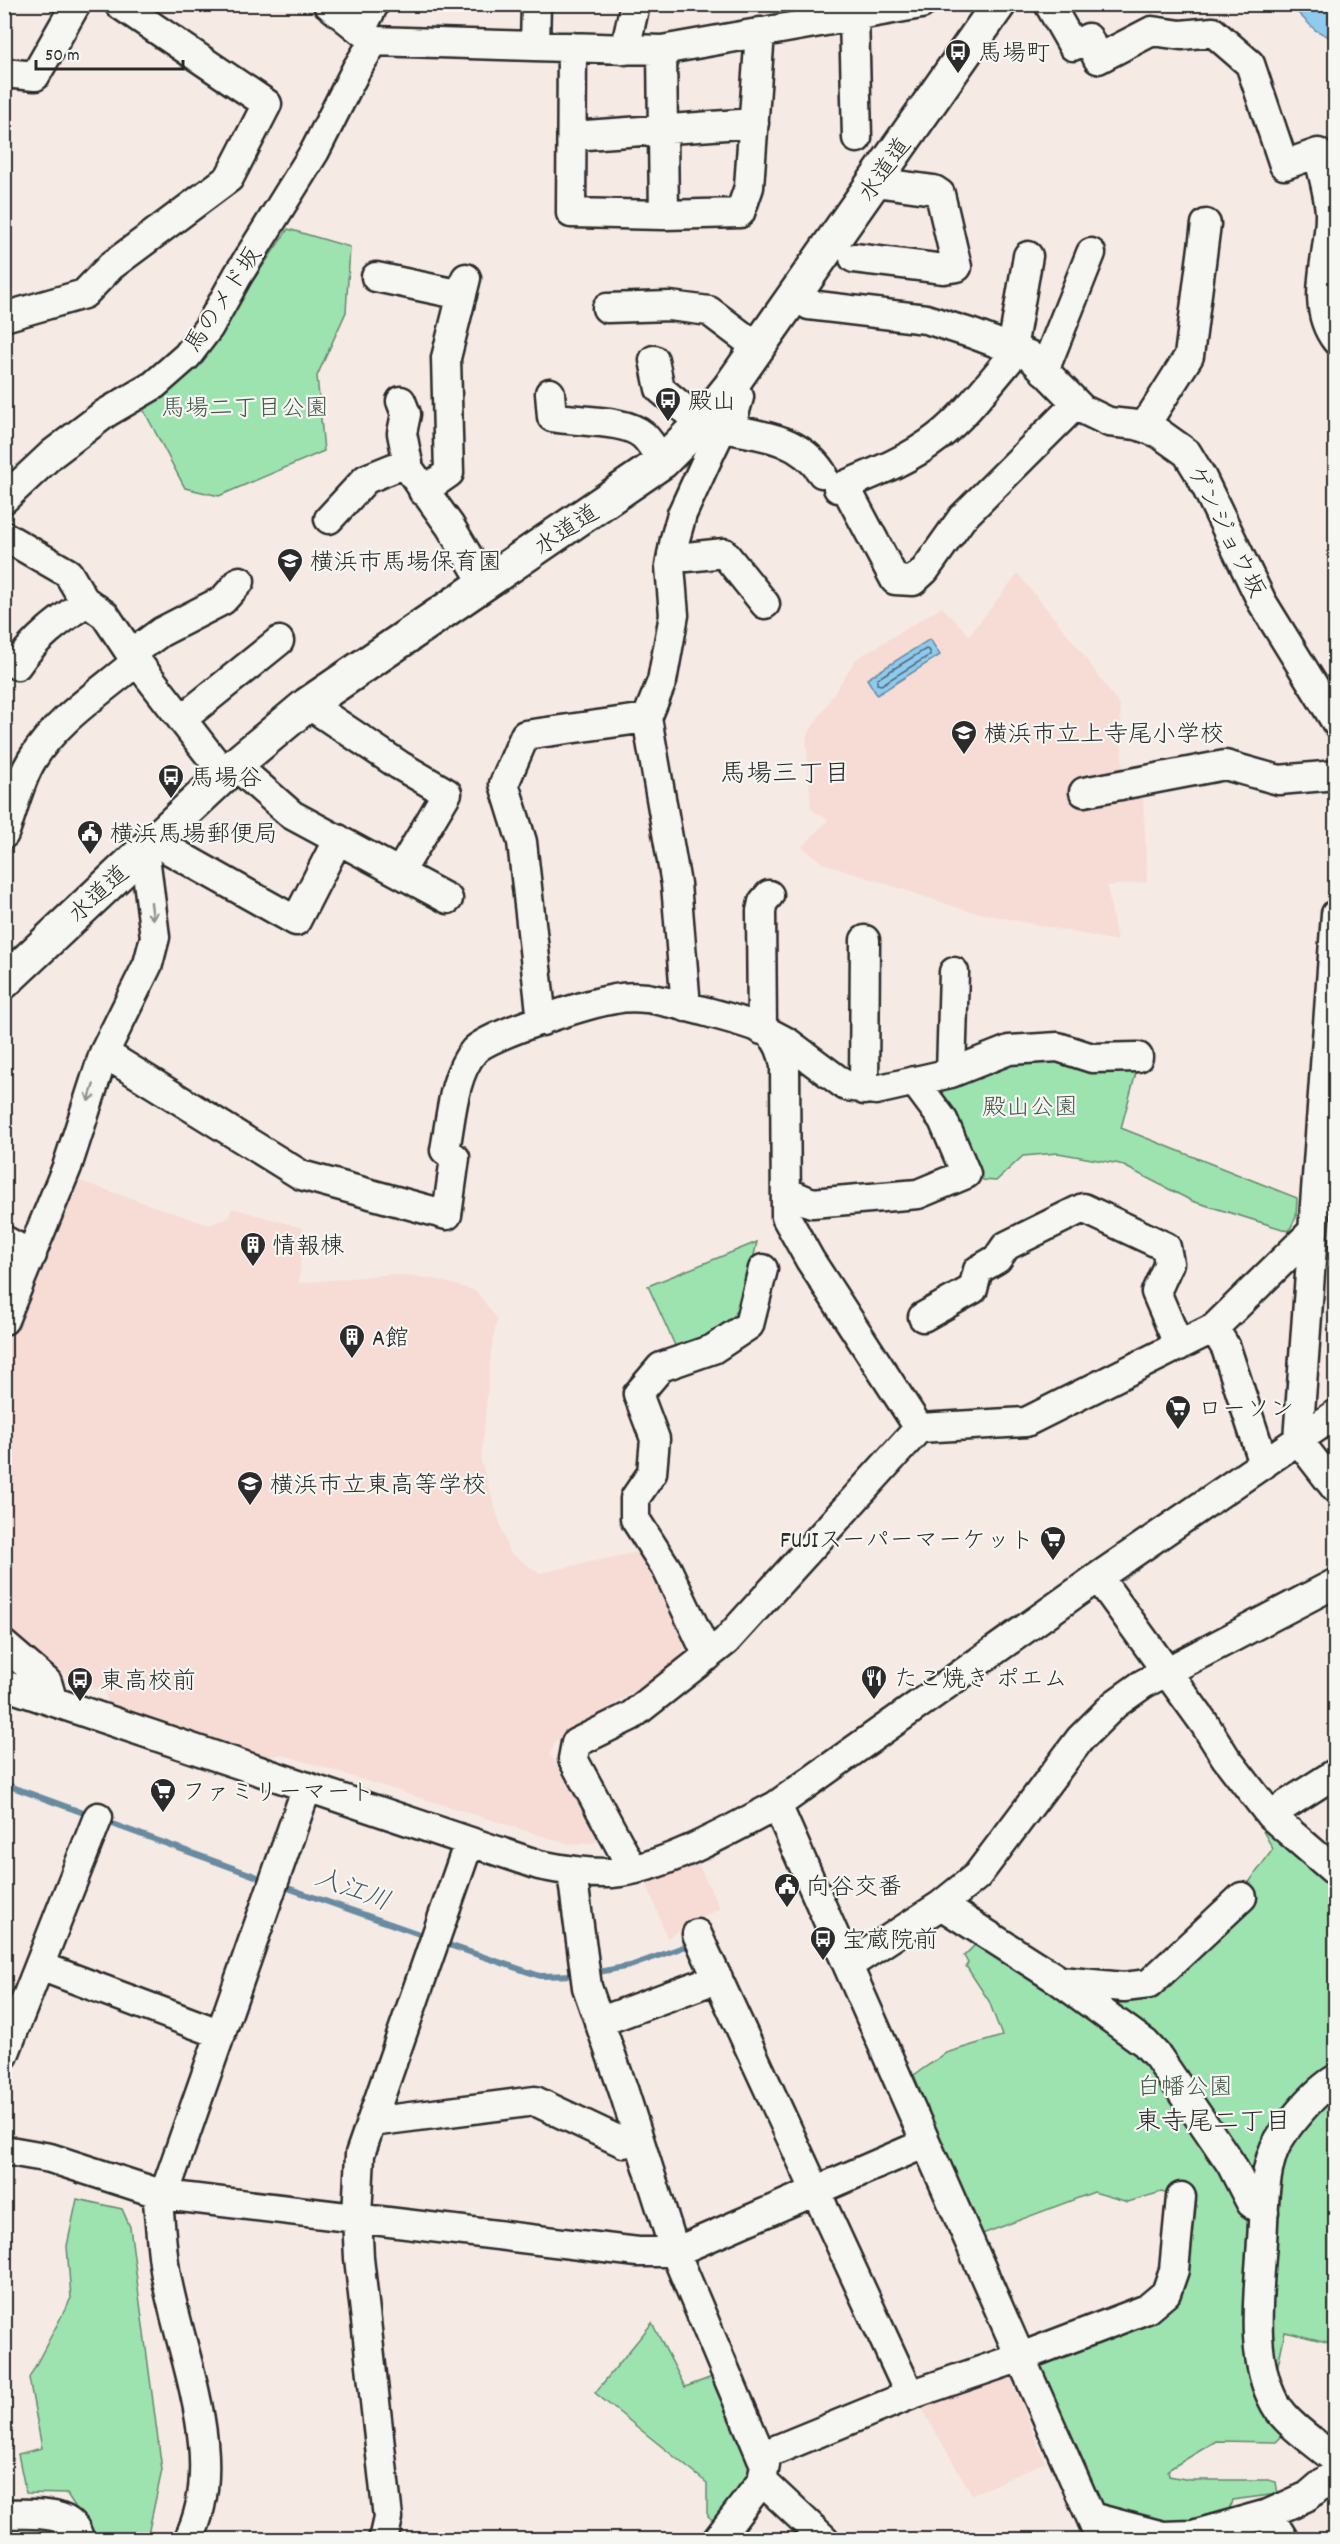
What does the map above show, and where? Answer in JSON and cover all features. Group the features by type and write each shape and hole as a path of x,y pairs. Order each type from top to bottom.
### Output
{"main road":[{"name":"水道道","path":"4,982 230,770 308,704 662,462 712,425 730,387 795,296 839,255 875,182 999,4"}],"street":[{"path":"4,73 35,76 76,4"},
{"path":"4,317 84,294 111,266 229,178 267,104 119,4"},
{"path":"328,4 367,36 625,50 662,50 760,32 853,10 921,4"},
{"name":"馬のメド坂","path":"4,499 52,454 106,413 154,385 187,356 209,327 238,275 315,151 367,36 374,4"},
{"path":"535,45 536,4"},
{"path":"625,50 635,4"},
{"path":"1049,4 1073,46 1088,38 1098,59 1152,31 1181,35 1214,32 1250,64 1284,165 1318,153 1330,212 1321,307 1329,332 1335,340"},
{"path":"853,10 857,138"},
{"path":"572,47 571,213 664,215 740,213 749,186 760,32"},
{"path":"662,50 664,215"},
{"path":"572,136 754,123"},
{"path":"839,255 944,269 957,267 940,194 934,190 875,182"},
{"path":"1144,428 1189,356 1206,224"},
{"path":"1044,371 1091,253"},
{"path":"835,482 906,457 936,439 951,426 1014,350 1028,256"},
{"path":"376,277 464,286 446,358 449,473 423,491"},
{"name":"ゲンジョウ坂","path":"795,296 809,305 926,319 1029,356 1082,410 1108,422 1159,433 1187,453 1202,476 1262,602 1332,703"},
{"path":"607,308 670,306 709,311 758,348"},
{"path":"654,360 660,388 712,425 787,442 815,463 835,482 895,580 913,581 925,570 962,518 1076,404"},
{"path":"550,393 552,417 578,422 617,423 643,435 662,462"},
{"path":"401,401 406,414 402,433 408,462 423,491 450,526 484,583"},
{"path":"686,1007 676,884 647,718 662,681 674,615 670,566 672,554 682,514 712,425"},
{"path":"329,519 366,479 408,462"},
{"path":"4,536 68,573 86,602 105,615 134,658 182,719 230,770 292,815 448,899"},
{"path":"672,554 687,557 724,553 765,604"},
{"path":"4,834 31,761 58,728 161,632 223,600 240,581"},
{"path":"17,665 45,631 86,602"},
{"path":"182,719 279,641"},
{"path":"308,704 399,765 447,793 400,872"},
{"path":"542,1021 522,842 504,784 525,735 647,718"},
{"path":"1084,792 1225,765 1279,780 1335,775"},
{"path":"4,1320 67,1167 104,1053 148,964 155,937 146,864 149,847 166,848 296,921 338,839"},
{"path":"769,895 763,902 761,911 766,1032 779,1045 785,1066 786,1217 810,1260 919,1428"},
{"path":"1335,914 1327,1137 1312,1232 1298,1440 1335,1489"},
{"path":"864,1090 865,940"},
{"path":"951,1073 954,972"},
{"path":"104,1053 301,1175 447,1215 454,1158 445,1150 457,1089 465,1065 475,1049 501,1034 615,999 646,998 686,1007 766,1032 787,1042 846,1086 864,1090 876,1090 951,1073 1009,1050 1058,1047 1092,1058 1138,1057"},
{"path":"786,1192 812,1203 918,1194 966,1174 943,1120 914,1081"},
{"path":"931,1306 973,1289 978,1270 997,1259 1006,1246 1083,1208 1166,1247 1169,1263 1156,1292 1179,1346"},
{"path":"632,1868 573,1759 576,1743 631,1716 726,1641 919,1428 1026,1422 1179,1346 1214,1328 1312,1232"},
{"path":"4,1240 32,1255"},
{"path":"708,1656 667,1569 635,1519 635,1498 652,1473 655,1439 638,1394 661,1367 713,1349 749,1325 763,1269"},
{"path":"1214,1328 1226,1348 1264,1464"},
{"path":"4,1685 52,1699 539,1865 572,1872 614,1873 666,1858 722,1834 777,1805 1098,1577 1335,1414"},
{"path":"1098,1577 1167,1671 1226,1758 1270,1815 1335,1872"},
{"path":"849,1965 942,1905 982,1870 1080,1739 1115,1704 1167,1671 1335,1583"},
{"path":"4,1645 47,1682 52,1699"},
{"path":"1270,1815 1335,1773"},
{"path":"188,2540 200,2506 205,2472 202,2434 165,2271 160,2194 221,2034 307,1787"},
{"path":"777,1805 1096,2528 1163,2535 1193,2535 1268,2514 1308,2496 1335,2472"},
{"path":"4,2055 98,1817"},
{"path":"383,2540 388,2517 357,2217 360,2154 469,1842"},
{"path":"572,1872 583,1970 675,2252 761,2468 825,2540"},
{"path":"1060,1981 1124,1987 1149,1984 1242,1897"},
{"path":"942,1905 1060,1981 1145,2043 1158,2057 1231,2164 1251,2203 1264,2212"},
{"path":"697,1934 910,2395"},
{"path":"40,1966 221,2034"},
{"path":"599,2022 718,1978"},
{"path":"1335,2079 1323,2086 1283,2133 1272,2153 1265,2185 1258,2335 1262,2370 1275,2405 1335,2460"},
{"path":"371,2122 535,2101 624,2143 639,2139"},
{"path":"4,2150 50,2158 160,2194 638,2252 675,2252 926,2143"},
{"path":"717,2540 761,2468 910,2395 1021,2357 1147,2309 1166,2293 1174,2270 1181,2197"},
{"path":"4,2514 46,2514 62,2519 74,2528 79,2540"},
{"path":"1268,2514 1284,2540"}],"shaded area":[{"name":"横浜市立上寺尾小学校","path":"1018,574 1077,646 1120,706 1123,776 1143,798 1147,882 1107,886 1117,941 965,910 823,863 802,847 828,820 811,809 806,737 856,659 942,607 969,635"},
{"name":"横浜市立東高等学校","path":"80,1181 209,1225 229,1217 232,1208 303,1228 299,1283 392,1274 434,1279 476,1291 497,1319 491,1351 481,1462 509,1552 539,1573 638,1552 681,1630 685,1649 678,1658 651,1681 556,1741 550,1754 603,1841 574,1845 555,1840 281,1754 269,1757 120,1709 107,1701 105,1691 81,1685 5,1631 5,1331 72,1182"},
{"path":"694,1856 720,1908 667,1938 644,1876"},
{"path":"1010,2375 1045,2462 972,2495 920,2405"}],"green space":[{"name":"馬場二丁目公園","path":"288,229 350,247 346,312 317,376 324,451 219,496 185,488 142,407 212,341"},
{"name":"殿山公園","path":"1023,1057 1137,1069 1121,1128 1297,1198 1296,1217 1289,1231 1192,1201 1120,1164 1058,1153 1023,1156 996,1181 983,1180 939,1089"},
{"path":"757,1242 740,1317 723,1332 678,1352 648,1286"},
{"name":"白幡公園","path":"1270,1815 1335,1872 1335,2344 1285,2332 1276,2374 1284,2434 1276,2442 1216,2441 1168,2470 1169,2476 1190,2480 1268,2480 1276,2482 1278,2494 1232,2500 1227,2517 1179,2526 1091,2517 1021,2357 1166,2293 1181,2197 1161,2192 1128,2202 1094,2192 969,2239 902,2089 919,2087 914,2075 946,2053 1002,2036 989,2001 966,1966 968,1963 964,1956 976,1944 1060,1981 1137,1979 1245,1888 1273,1849 1263,1831"},
{"path":"77,2199 122,2209 130,2227 162,2470 147,2539 89,2539 89,2528 67,2494 26,2493 18,2454 42,2448 29,2378 71,2298 67,2246"},
{"path":"652,2323 685,2387 715,2376 753,2472 718,2524 707,2516 707,2483 595,2393"}],"water":[{"path":"1290,5 1335,5 1335,40 1315,30"},
{"path":"930,639 940,655 877,695 867,679"}],"waterway":[{"name":"入江川","path":"4,1784 92,1816"},
{"name":"入江川","path":"104,1821 266,1880"},
{"name":"入江川","path":"282,1886 428,1937"},
{"name":"入江川","path":"443,1943 540,1976 577,1975"},
{"name":"入江川","path":"593,1973 630,1966 692,1944"}],"place":[{"name":"馬場町","path":"958,75"},
{"name":"殿山","path":"668,423"},
{"name":"横浜市馬場保育園","path":"290,584"},
{"name":"横浜市立上寺尾小学校","path":"964,756"},
{"name":"馬場谷","path":"171,800"},
{"name":"横浜馬場郵便局","path":"90,856"},
{"name":"情報棟","path":"253,1268"},
{"name":"A館","path":"352,1360"},
{"name":"ローソン","path":"1178,1431"},
{"name":"横浜市立東高等学校","path":"250,1507"},
{"name":"FUJIスーパーマーケット","path":"1053,1562"},
{"name":"たこ焼き ポエム","path":"874,1701"},
{"name":"東高校前","path":"80,1703"},
{"name":"ファミリーマート","path":"163,1814"},
{"name":"向谷交番","path":"787,1909"},
{"name":"宝蔵院前","path":"823,1962"}],"district":[{"name":"馬場三丁目","path":"785,772"},
{"name":"東寺尾二丁目","path":"1213,2120"}]}
